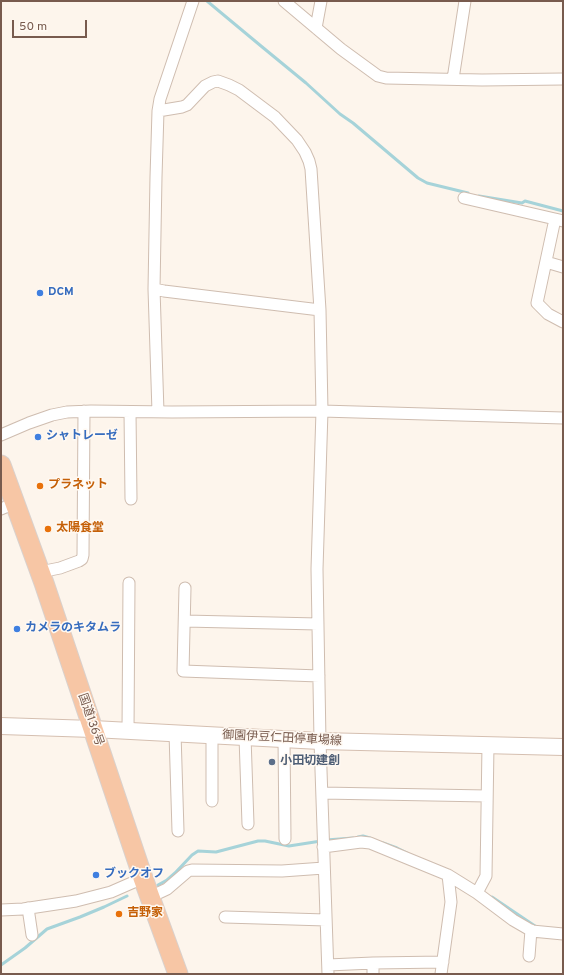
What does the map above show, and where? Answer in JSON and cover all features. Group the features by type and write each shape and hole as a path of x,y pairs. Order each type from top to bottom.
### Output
{"highway":[{"name":"国道136号","path":"1,465 5,503 87,728 171,973"},
{"name":"国道136号","path":"5,503 40,572 87,728"},
{"name":"国道136号","path":"139,880 150,897 171,973"}],"main road":[{"name":"御園伊豆仁田停車場線","path":"1,726 87,728 320,741 563,747"}],"street":[{"path":"158,412 154,289 158,111 160,99 193,1"},
{"path":"284,1 341,49 378,76 386,78 563,79"},
{"path":"316,28 321,1"},
{"path":"453,79 465,1"},
{"path":"158,111 182,108 205,86 212,82 218,81 239,90 275,117 297,140 309,161 311,169 320,310 322,411 317,569 318,676 328,969 373,968 443,962"},
{"path":"464,198 559,220 546,262 537,304 548,314 563,322"},
{"path":"546,262 563,267"},
{"path":"154,289 320,310"},
{"path":"1,435 52,415 84,411 322,411 563,418"},
{"path":"40,572 60,568 82,559 84,411"},
{"path":"130,412 131,499"},
{"path":"128,731 129,583"},
{"path":"185,588 183,671 318,676"},
{"path":"185,621 318,624"},
{"path":"175,733 178,831"},
{"path":"212,735 212,801"},
{"path":"245,737 248,824"},
{"path":"284,739 285,839"},
{"path":"477,893 486,876 488,745"},
{"path":"322,793 487,796"},
{"path":"323,847 366,842 448,875 477,893 513,920 532,931 563,934"},
{"path":"150,897 167,889 188,871 192,870 282,871 324,868"},
{"path":"441,974 451,902 448,875"},
{"path":"1,910 28,908 76,901 111,892 139,880"},
{"path":"28,908 32,935"},
{"path":"225,917 326,920"},
{"path":"530,956 531,930"}],"waterway":[{"path":"207,1 418,178 427,183 468,193"},
{"path":"479,196 522,203 525,201 563,211"},
{"path":"358,837 363,836 370,838"},
{"path":"326,840 353,838"},
{"path":"158,885 167,880 198,851 216,852 258,841 289,846 321,841"},
{"path":"383,843 407,853"},
{"path":"1,965 25,948 47,929 80,917 127,896"},
{"path":"492,897 535,926"}],"place":[{"name":"DCM","path":"40,293"},
{"name":"シャトレーゼ","path":"38,437"},
{"name":"プラネット","path":"40,486"},
{"name":"太陽食堂","path":"48,529"},
{"name":"カメラのキタムラ","path":"17,629"},
{"name":"小田切建創","path":"272,762"},
{"name":"ブックオフ","path":"96,875"},
{"name":"吉野家","path":"119,914"}]}
